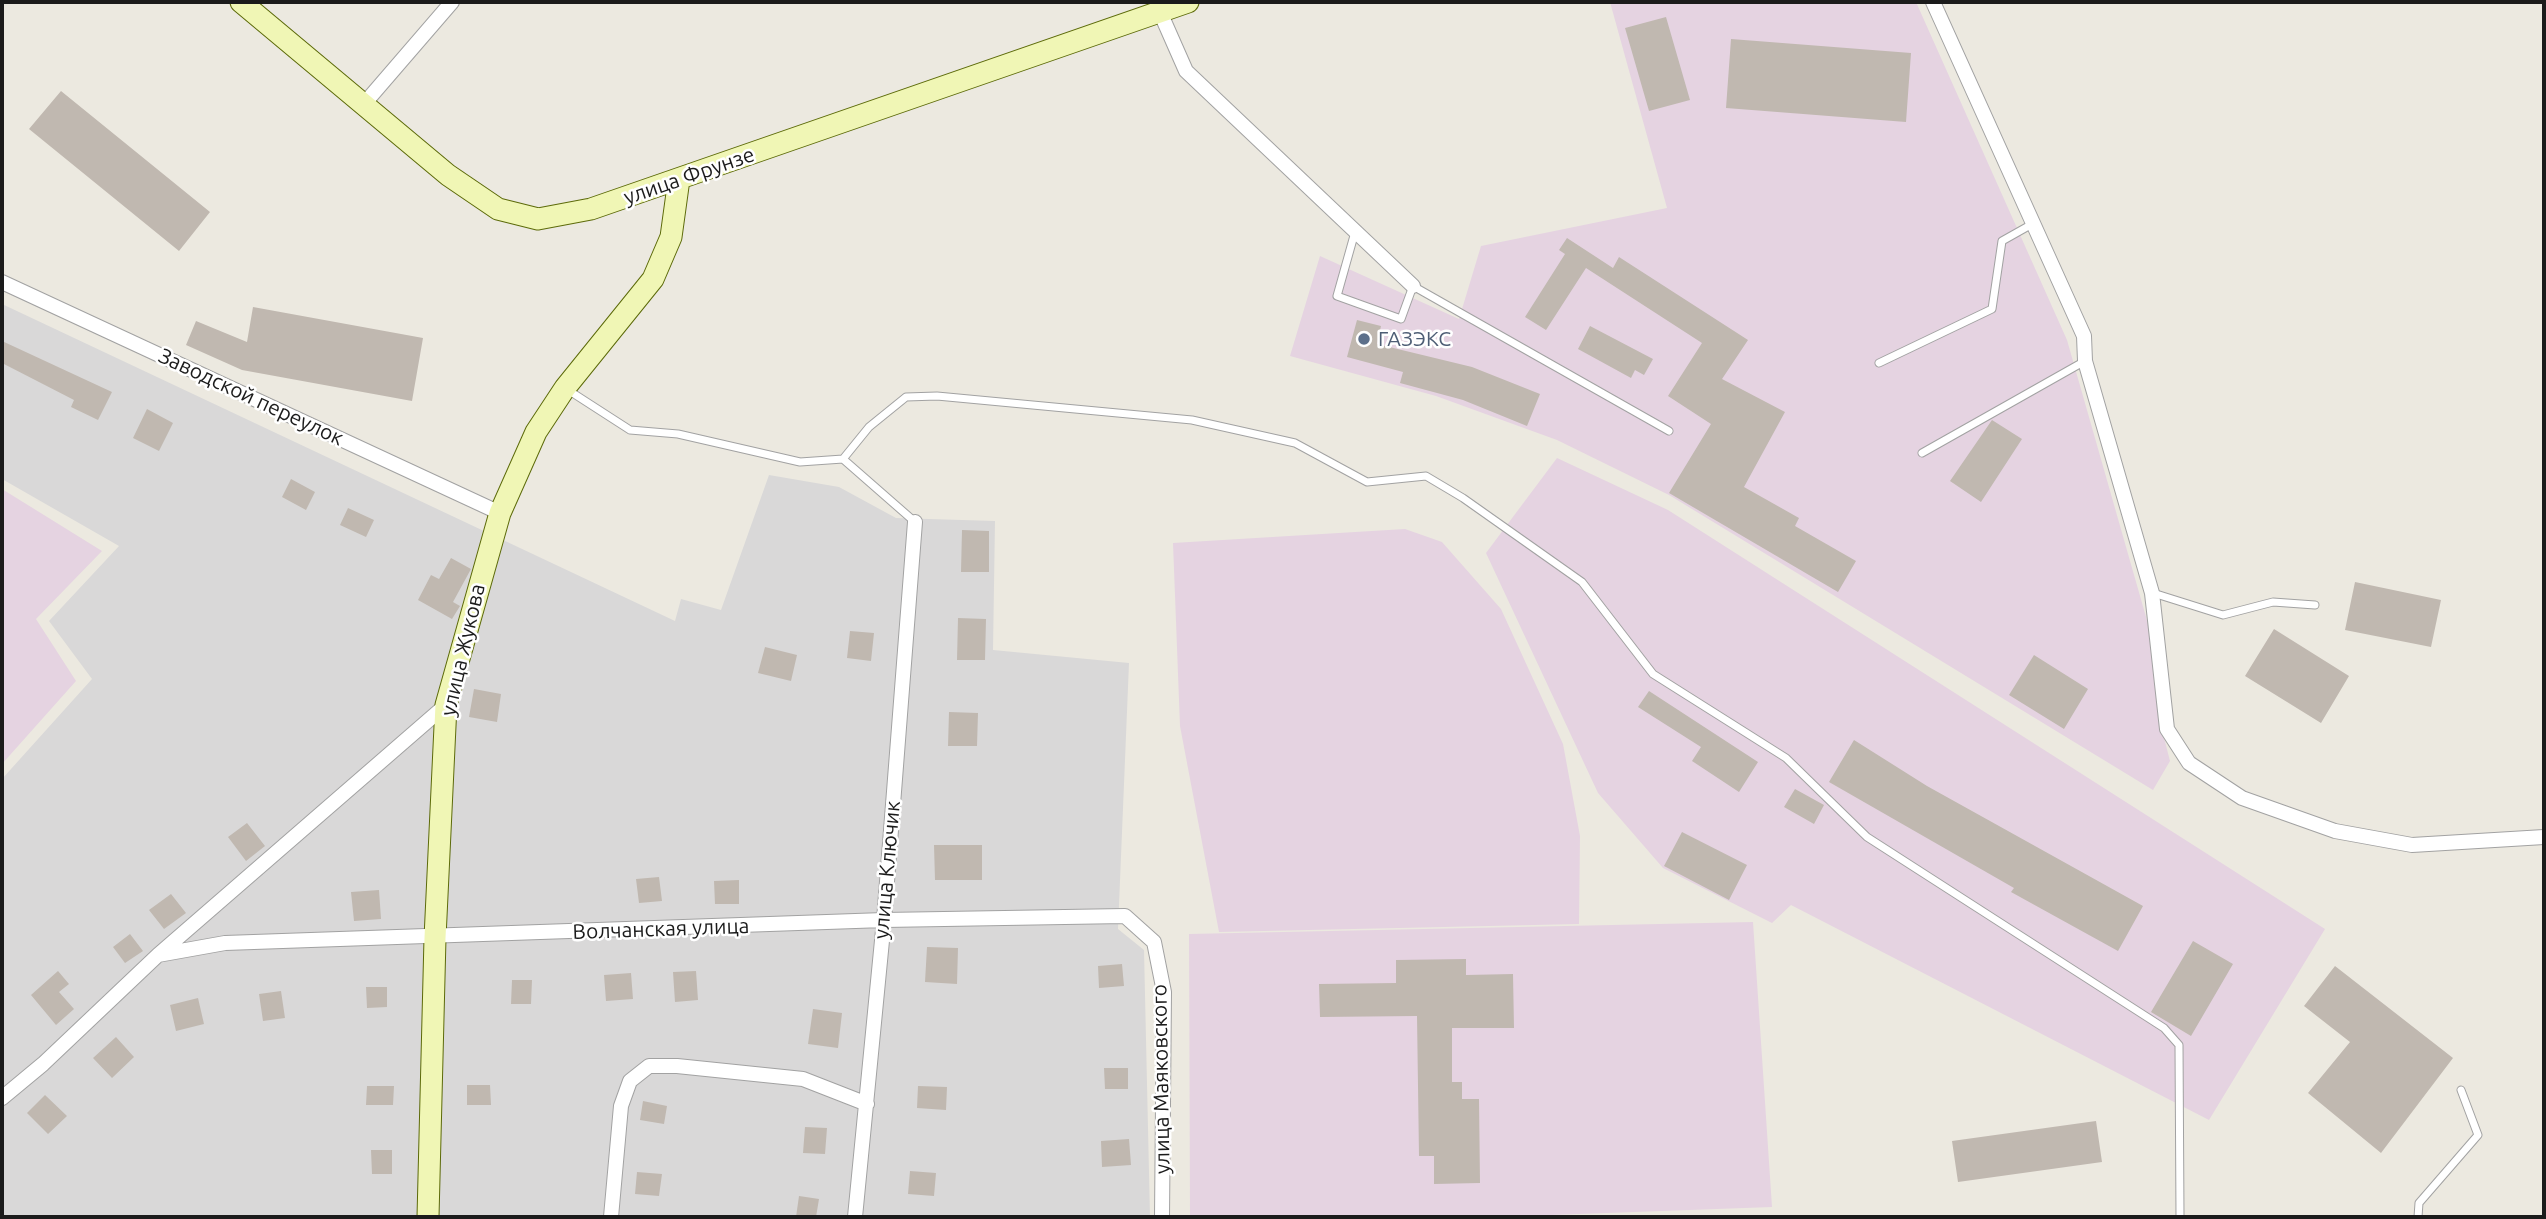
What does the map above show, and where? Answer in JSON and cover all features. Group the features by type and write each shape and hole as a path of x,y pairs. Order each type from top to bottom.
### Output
{"main road":[{"name":"улица Фрунзе","path":"241,2 448,175 498,209 538,219 591,209 1188,2"},
{"name":"улица Жукова","path":"428,1217 435,938 446,705 500,513 536,432 565,388 653,279 671,237 679,179"}],"street":[{"path":"364,104 452,2"},
{"path":"1933,2 2084,336 2085,361 2152,593 2167,729 2189,762 2242,797 2335,831 2412,845 2544,837"},
{"path":"1160,12 1186,71 1413,286"},
{"name":"Заводской переулок","path":"2,282 500,513"},
{"name":"улица Ключик","path":"855,1217 884,920 915,522"},
{"path":"2,1098 43,1064 158,956 446,705"},
{"name":"Волчанская улица","path":"158,956 225,943 435,938 884,920 1125,916 1154,942"},
{"name":"улица Маяковского","path":"1154,942 1164,992 1162,1217"},
{"path":"611,1217 621,1106 630,1080 649,1066 677,1066 803,1079 867,1104"}],"lane":[{"path":"1879,363 1992,309 2002,241 2034,222"},
{"path":"1355,232 1338,296 1401,319 1413,286 1668,431"},
{"path":"1922,453 2085,361"},
{"path":"565,388 630,430 678,434 800,462 843,459 915,522"},
{"path":"843,459 869,427 906,397 937,396 1192,420 1295,443 1367,482 1426,476 1463,498 1582,582 1653,674 1786,758 1867,837 2164,1028 2179,1045 2180,1217"},
{"path":"2152,593 2223,615 2273,601 2315,605"},
{"path":"2418,1217 2419,1203 2478,1135 2462,1090"}],"shaded area":[{"path":"1610,2 1916,2 2067,340 2152,638 2162,730 2170,761 2153,790 1669,495 1557,440 1436,396 1290,356 1320,256 1459,319 1481,246 1667,208"},
{"path":"2,304 675,621 681,599 721,610 769,475 839,487 896,518 995,521 993,650 1129,663 1118,929 1144,950 1150,1217 2,1217 2,779 92,679 49,621 119,546 2,479"},
{"path":"1557,458 1668,510 2325,929 2209,1120 1791,905 1772,923 1663,868 1598,793 1486,553"},
{"path":"2,489 102,551 36,619 76,681 2,764"},
{"path":"1405,529 1442,542 1501,609 1563,744 1580,836 1579,924 1219,932 1180,726 1173,543"},
{"path":"1753,922 1772,1207 1497,1217 1190,1217 1189,934"}],"building":[{"path":"1666,17 1690,100 1649,111 1625,28"},
{"path":"1731,39 1911,53 1906,122 1726,108"},
{"path":"61,91 210,212 179,251 29,129"},
{"path":"1567,238 1613,268 1619,257 1748,340 1722,379 1785,412 1744,487 1799,518 1795,526 1856,561 1838,592 1669,493 1711,424 1668,396 1702,343 1586,268 1546,330 1525,317 1565,254 1559,250"},
{"path":"253,307 423,338 412,401 242,370 186,345 196,321 247,342"},
{"path":"1357,320 1381,326 1377,344 1472,367 1540,394 1527,426 1463,400 1400,383 1403,372 1347,357"},
{"path":"1590,326 1653,359 1644,375 1635,370 1631,378 1578,349"},
{"path":"2,341 112,392 98,420 71,407 74,400 2,363"},
{"path":"147,409 173,423 159,451 133,438"},
{"path":"1992,420 2022,439 1981,502 1950,481"},
{"path":"291,479 315,492 306,510 282,497"},
{"path":"348,508 374,520 366,537 340,525"},
{"path":"962,530 989,531 989,572 961,572"},
{"path":"451,558 471,569 453,602 460,606 452,619 418,600 431,575 439,579"},
{"path":"2355,582 2441,600 2431,647 2345,630"},
{"path":"958,618 986,619 985,660 957,660"},
{"path":"2274,629 2349,676 2321,723 2245,676"},
{"path":"850,631 874,633 871,661 847,658"},
{"path":"765,647 797,655 791,681 758,673"},
{"path":"2034,655 2088,689 2064,729 2009,695"},
{"path":"474,689 501,694 497,722 469,717"},
{"path":"1649,691 1758,762 1739,792 1692,761 1701,747 1638,707"},
{"path":"949,712 978,713 977,746 948,746"},
{"path":"1854,740 1927,786 2143,906 2118,951 2011,892 2014,888 1829,782"},
{"path":"1795,789 1824,805 1814,824 1784,807"},
{"path":"247,823 265,846 246,861 228,837"},
{"path":"1682,832 1747,865 1729,900 1664,866"},
{"path":"934,845 982,845 982,880 935,880"},
{"path":"659,877 662,901 639,903 636,879"},
{"path":"739,880 739,904 715,904 714,881"},
{"path":"379,890 381,919 354,921 351,892"},
{"path":"171,894 186,913 164,929 149,910"},
{"path":"130,934 143,951 125,963 113,947"},
{"path":"2193,941 2233,964 2191,1036 2151,1012"},
{"path":"927,947 958,948 957,984 925,982"},
{"path":"1466,959 1466,975 1513,974 1514,1028 1452,1028 1452,1082 1462,1082 1462,1099 1479,1099 1480,1183 1434,1184 1434,1156 1419,1156 1417,1016 1320,1017 1319,984 1396,983 1396,960"},
{"path":"1122,964 1124,986 1099,988 1098,966"},
{"path":"2335,966 2453,1058 2381,1153 2308,1093 2350,1042 2304,1006"},
{"path":"58,971 69,984 59,992 74,1009 56,1025 31,995"},
{"path":"696,971 698,1000 675,1002 673,972"},
{"path":"631,973 633,999 606,1001 604,975"},
{"path":"512,980 532,980 531,1004 511,1004"},
{"path":"366,987 387,987 387,1007 367,1008"},
{"path":"281,991 285,1018 263,1021 259,994"},
{"path":"198,998 204,1024 176,1031 170,1005"},
{"path":"813,1009 842,1013 838,1048 808,1044"},
{"path":"116,1037 134,1057 112,1078 93,1058"},
{"path":"1104,1068 1128,1068 1128,1089 1105,1089"},
{"path":"467,1085 490,1085 491,1105 467,1105"},
{"path":"367,1086 394,1086 393,1105 366,1105"},
{"path":"918,1086 947,1087 946,1110 917,1108"},
{"path":"45,1095 67,1116 48,1134 27,1113"},
{"path":"643,1101 667,1106 664,1124 640,1120"},
{"path":"2096,1121 2102,1162 1958,1182 1952,1141"},
{"path":"805,1127 827,1128 825,1154 803,1153"},
{"path":"1129,1139 1131,1165 1102,1167 1101,1141"},
{"path":"371,1150 392,1150 392,1174 372,1174"},
{"path":"910,1171 936,1173 934,1196 908,1194"},
{"path":"637,1172 662,1174 659,1196 635,1194"},
{"path":"799,1196 819,1199 816,1217 796,1217"}],"place":[{"name":"ГАЗЭКС","path":"1364,339"}]}
